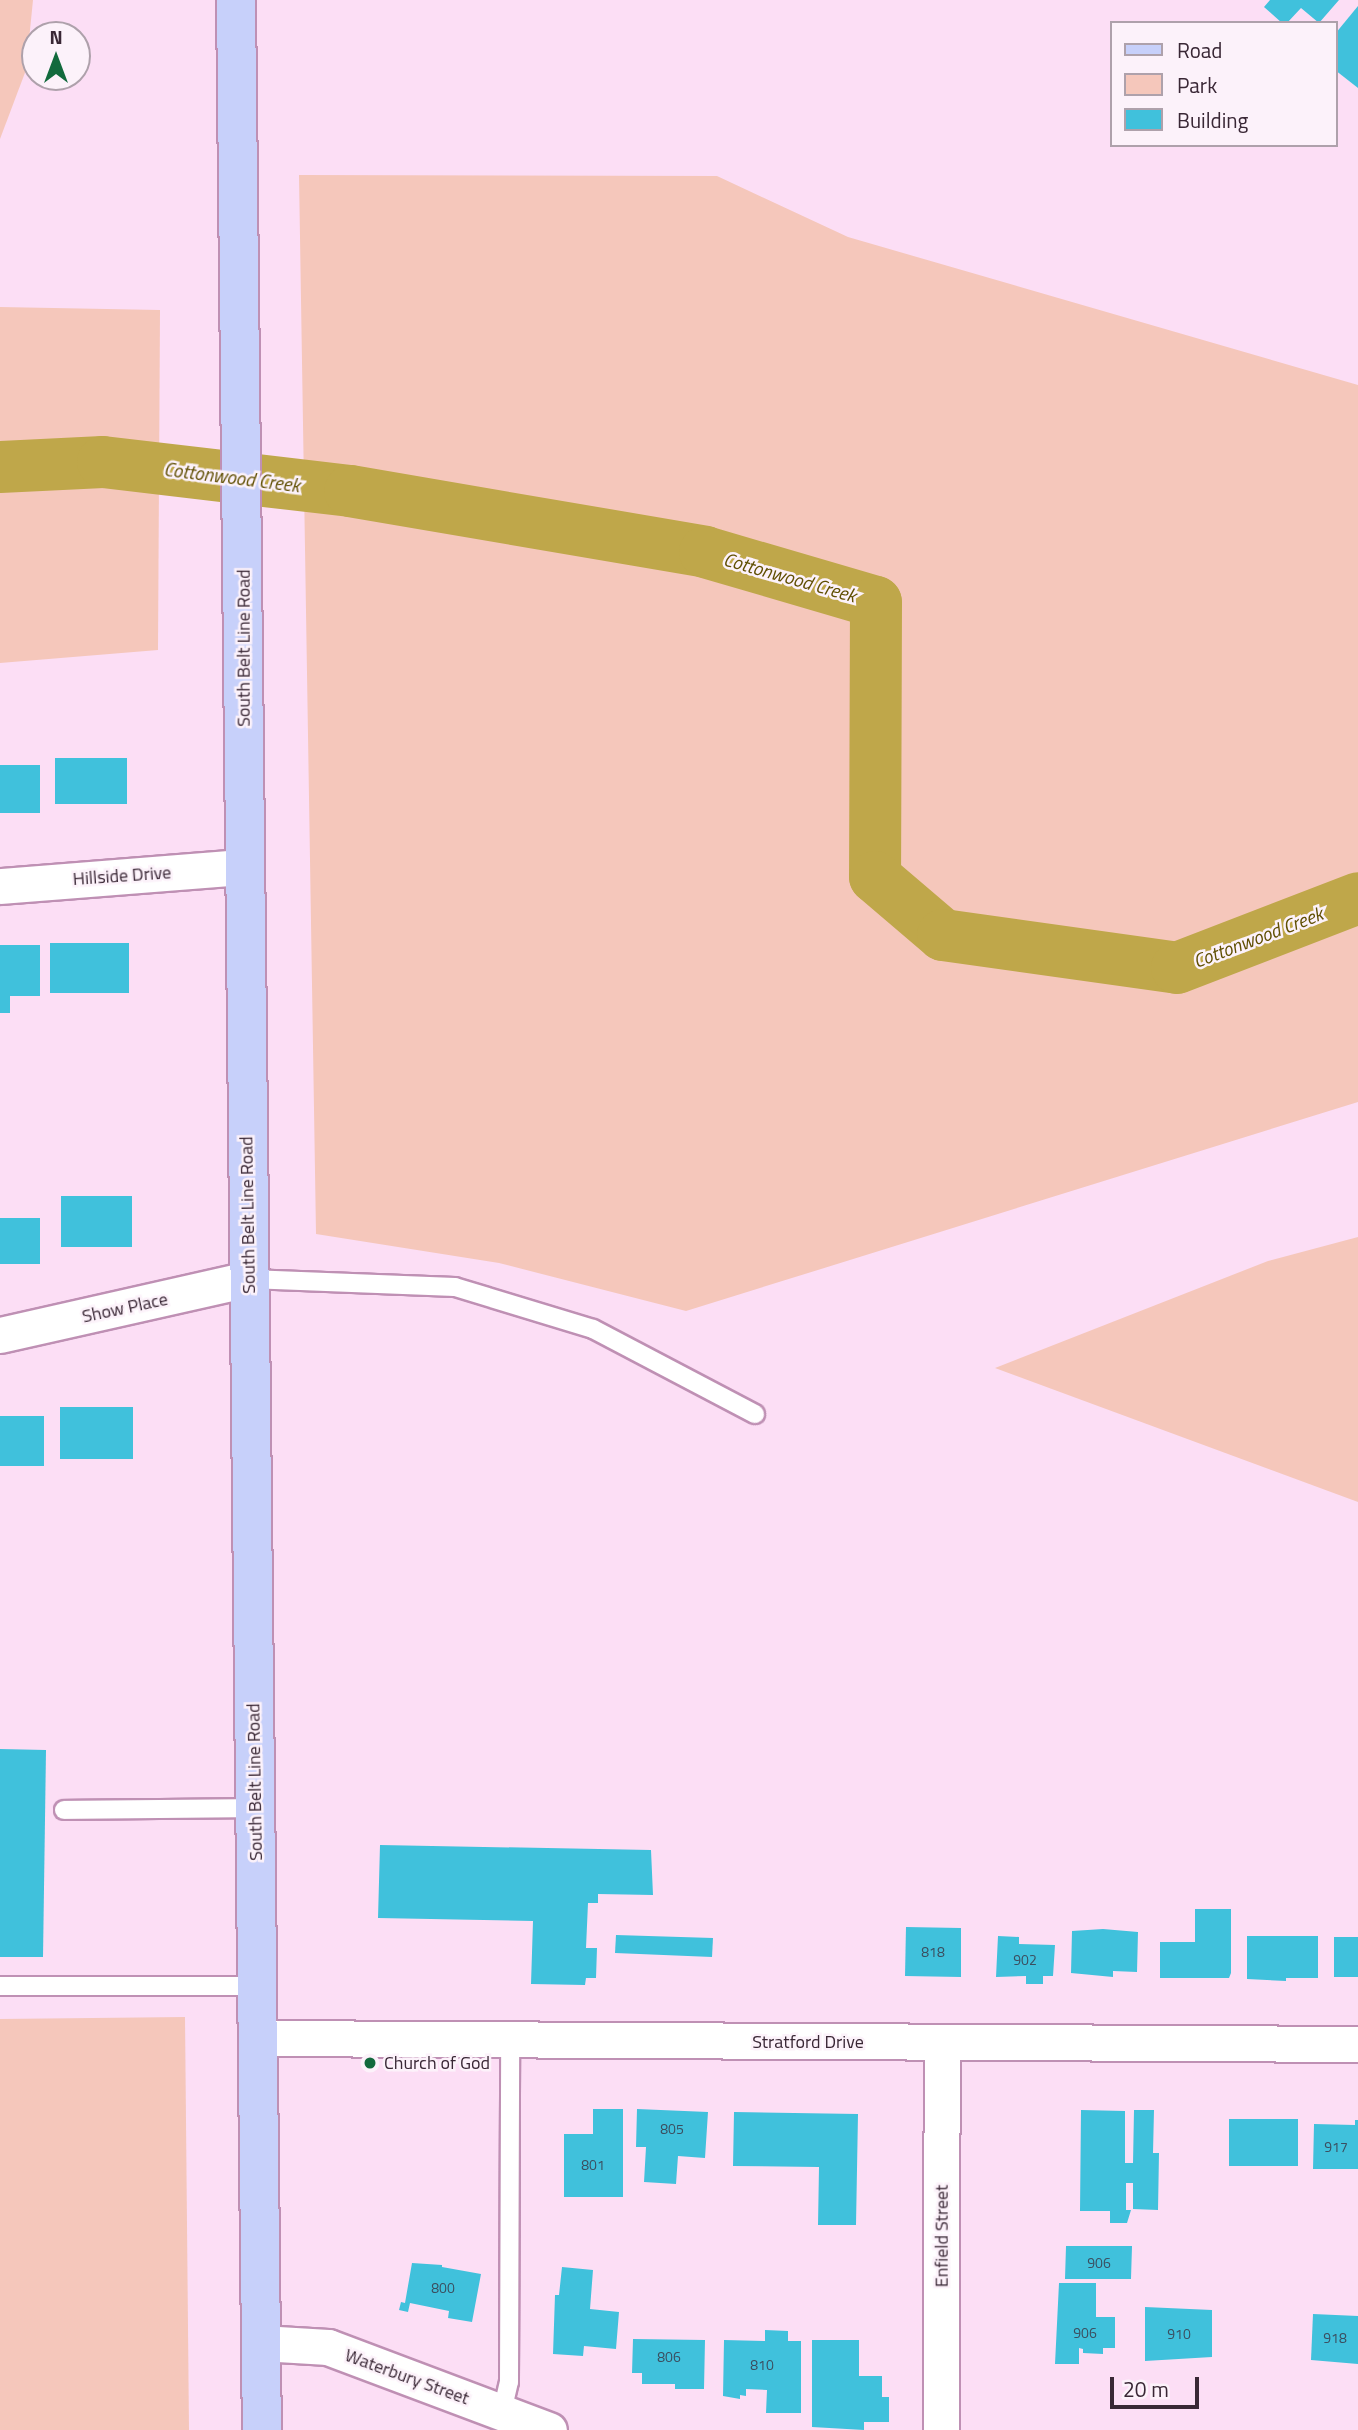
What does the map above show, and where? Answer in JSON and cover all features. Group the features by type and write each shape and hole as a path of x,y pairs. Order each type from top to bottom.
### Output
{"main road":[{"name":"South Belt Line Road","path":"236,0 245,708 243,867 262,2430"}],"street":[{"name":"Hillside Drive","path":"0,886 243,867"},
{"name":"Show Place","path":"0,1335 249,1279"},
{"name":"Stratford Drive","path":"258,2038 1358,2045"},
{"name":"Enfield Street","path":"941,2430 942,2043"},
{"name":"Waterbury Street","path":"261,2343 328,2347 540,2428"}],"lane":[{"path":"249,1279 455,1287 593,1329 755,1414"},
{"path":"64,1810 255,1808"},
{"path":"0,1986 257,1986"},
{"path":"502,2412 509,2382 510,2040"}],"green space":[{"path":"0,0 33,0 31,21 21,21 21,83 0,139"},
{"path":"299,175 717,176 848,237 1358,385 1358,1102 686,1311 499,1263 316,1234"},
{"path":"0,307 160,310 158,650 0,663"},
{"path":"1358,1237 1358,1502 995,1368 1268,1261"},
{"path":"185,2017 189,2430 0,2430 0,2019"}],"building":[{"path":"1270,0 1339,0 1321,21 1317,21 1301,8 1289,21 1280,21 1264,7"},
{"path":"1358,6 1358,88 1337,72 1337,32"},
{"path":"55,758 127,758 127,804 55,804"},
{"path":"0,765 40,765 40,813 0,813"},
{"path":"50,943 129,943 129,993 50,993"},
{"path":"0,945 40,945 40,996 10,996 10,1013 0,1013"},
{"path":"61,1196 132,1196 132,1247 61,1247"},
{"path":"0,1218 40,1218 40,1264 0,1264"},
{"path":"60,1407 133,1407 133,1459 60,1459"},
{"path":"0,1416 44,1416 44,1466 0,1466"},
{"path":"0,1749 46,1750 43,1957 0,1957"},
{"path":"380,1845 651,1850 653,1895 598,1894 598,1903 588,1903 586,1948 597,1948 596,1978 586,1978 585,1985 531,1984 533,1921 378,1918"},
{"path":"1195,1909 1231,1909 1229,1978 1160,1978 1160,1942 1195,1942"},
{"path":"906,1927 961,1928 961,1977 905,1976"},
{"path":"1103,1929 1138,1932 1137,1972 1113,1971 1113,1977 1071,1973 1072,1931"},
{"path":"616,1935 713,1938 712,1957 615,1953"},
{"path":"998,1936 1019,1937 1019,1944 1055,1945 1053,1976 1043,1976 1043,1984 1026,1984 1026,1976 996,1977"},
{"path":"1247,1936 1318,1936 1318,1978 1286,1978 1286,1981 1247,1979"},
{"path":"1334,1937 1358,1937 1358,1977 1334,1977"},
{"path":"593,2109 623,2109 623,2197 564,2197 564,2134 593,2134"},
{"path":"637,2109 708,2112 705,2158 678,2156 676,2184 644,2182 646,2147 636,2147"},
{"path":"1081,2110 1125,2111 1125,2163 1133,2163 1134,2110 1154,2110 1153,2153 1159,2153 1158,2210 1133,2209 1133,2183 1126,2183 1126,2210 1131,2210 1127,2223 1110,2223 1110,2211 1080,2211"},
{"path":"734,2112 858,2114 856,2225 818,2225 819,2167 733,2166"},
{"path":"1229,2119 1298,2119 1298,2166 1229,2166"},
{"path":"1355,2120 1358,2120 1358,2169 1313,2169 1314,2124 1355,2125"},
{"path":"1066,2246 1132,2246 1131,2279 1065,2279"},
{"path":"412,2263 442,2265 481,2274 472,2322 448,2318 449,2311 410,2303 408,2312 399,2310 401,2302 405,2303"},
{"path":"562,2267 593,2270 590,2309 619,2312 616,2349 584,2346 583,2356 553,2354 555,2295 559,2295"},
{"path":"1059,2283 1096,2283 1096,2317 1115,2317 1115,2348 1103,2348 1103,2354 1083,2353 1083,2349 1079,2348 1079,2364 1055,2364"},
{"path":"1145,2307 1212,2310 1212,2357 1145,2361"},
{"path":"1313,2314 1358,2316 1358,2364 1311,2360"},
{"path":"765,2330 788,2331 788,2341 801,2341 801,2413 766,2413 767,2390 746,2389 746,2396 740,2395 740,2399 723,2396 724,2340 765,2341"},
{"path":"633,2339 705,2340 704,2389 675,2389 675,2384 642,2384 642,2373 632,2373"},
{"path":"812,2340 859,2340 859,2376 882,2376 882,2397 889,2397 889,2422 864,2422 864,2430 812,2427"}],"waterway":[{"name":"Cottonwood Creek","path":"0,467 103,462 350,491 705,552 876,602 875,877 943,935 1177,968 1358,898"}],"place":[{"name":"Church of God","path":"370,2063"}]}
